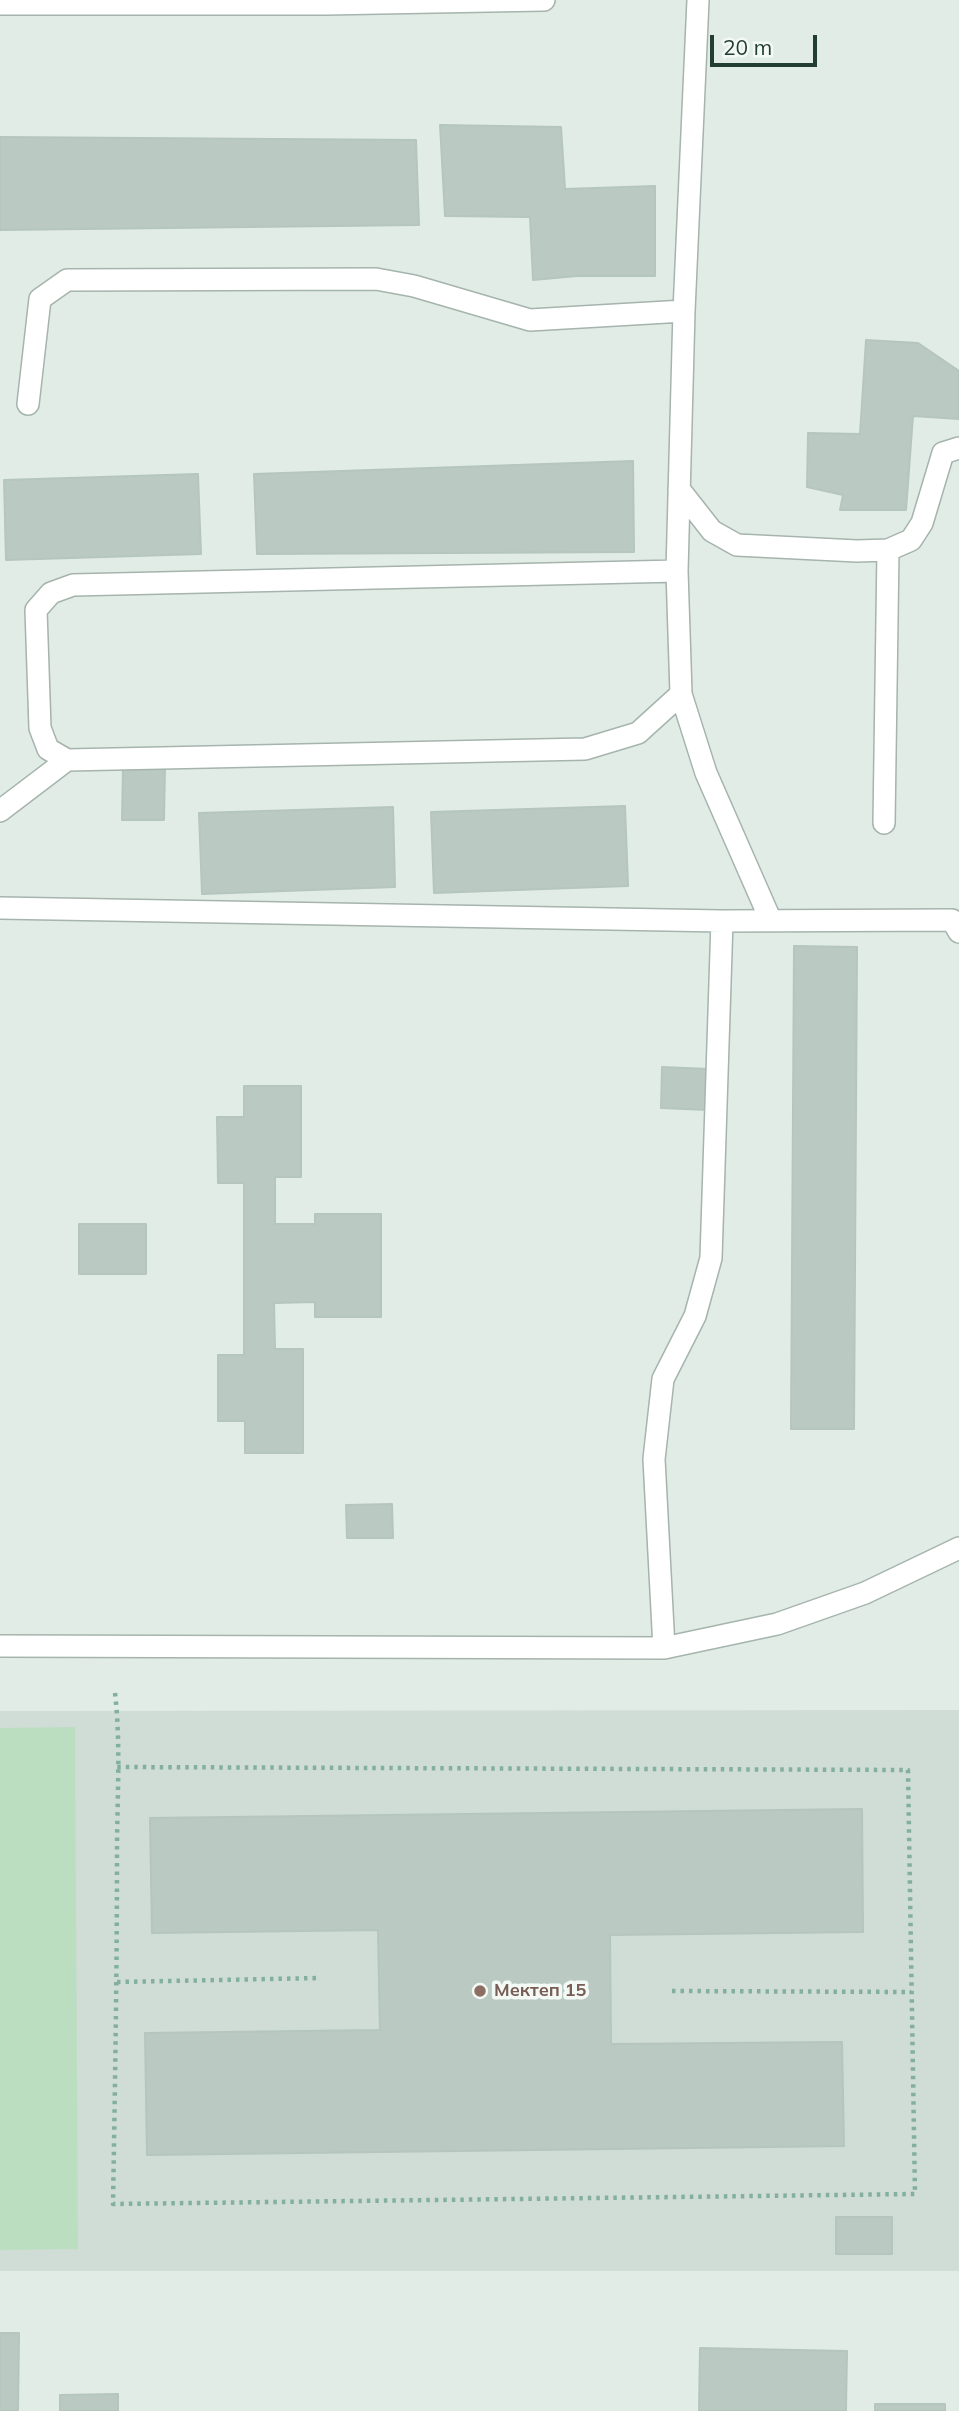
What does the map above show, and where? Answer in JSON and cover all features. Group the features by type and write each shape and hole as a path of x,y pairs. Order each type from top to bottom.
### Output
{"street":[{"path":"0,4 544,0"},
{"path":"698,0 679,489 677,571 681,694 706,773 771,921"},
{"path":"28,404 40,299 67,280 376,279 414,286 530,320 684,311"},
{"path":"679,489 712,531 737,545 888,550 911,540 922,523 943,453 959,448"},
{"path":"884,824 888,550"},
{"path":"677,571 73,584 51,593 36,610 40,728 48,749 67,760 585,749 638,733 681,694"},
{"path":"0,811 67,760"},
{"path":"0,908 722,921 952,920 959,932"},
{"path":"664,1648 654,1459 663,1379 695,1316 710,1258 722,921"},
{"path":"0,1646 664,1648 777,1624 865,1592 959,1548"}],"path":[{"path":"115,1693 117,1983 113,2204 915,2194 908,1770 117,1767"},
{"path":"117,1983 319,1978"},
{"path":"672,1991 911,1992"}],"shaded area":[{"name":"Мектеп 15","path":"959,1710 959,2271 0,2271 0,1711"}],"green space":[{"path":"75,1727 78,2249 0,2250 0,1728"}],"building":[{"path":"440,125 561,127 565,189 655,186 655,276 577,276 533,280 530,217 445,216"},
{"path":"0,137 416,140 419,225 0,230"},
{"path":"866,340 918,343 959,371 959,419 913,416 906,510 840,510 843,495 807,487 808,433 860,434"},
{"path":"633,461 634,552 257,554 254,474"},
{"path":"198,474 201,554 6,560 4,480"},
{"path":"123,765 165,766 164,820 122,820"},
{"path":"625,806 628,886 434,893 431,812"},
{"path":"393,807 395,887 202,894 199,813"},
{"path":"794,946 857,947 854,1429 791,1429"},
{"path":"662,1067 709,1069 708,1110 661,1108"},
{"path":"244,1086 301,1086 301,1177 275,1177 275,1224 315,1224 315,1214 381,1214 381,1317 315,1317 315,1302 274,1303 275,1349 303,1349 303,1453 245,1453 245,1421 218,1421 218,1355 244,1355 244,1183 218,1183 217,1117 244,1117"},
{"path":"79,1224 146,1224 146,1274 79,1274"},
{"path":"392,1504 393,1538 347,1538 346,1505"},
{"path":"862,1809 863,1932 610,1935 611,2044 842,2042 844,2146 147,2155 145,2033 380,2030 378,1930 152,1933 150,1818"},
{"path":"836,2217 892,2217 892,2254 836,2254"},
{"path":"0,2333 19,2333 18,2411 0,2411"},
{"path":"700,2348 847,2351 846,2411 699,2411"},
{"path":"118,2394 118,2411 60,2411 60,2395"},
{"path":"875,2404 945,2404 945,2411 875,2411"}],"place":[{"name":"Мектеп 15","path":"480,1991"}]}
